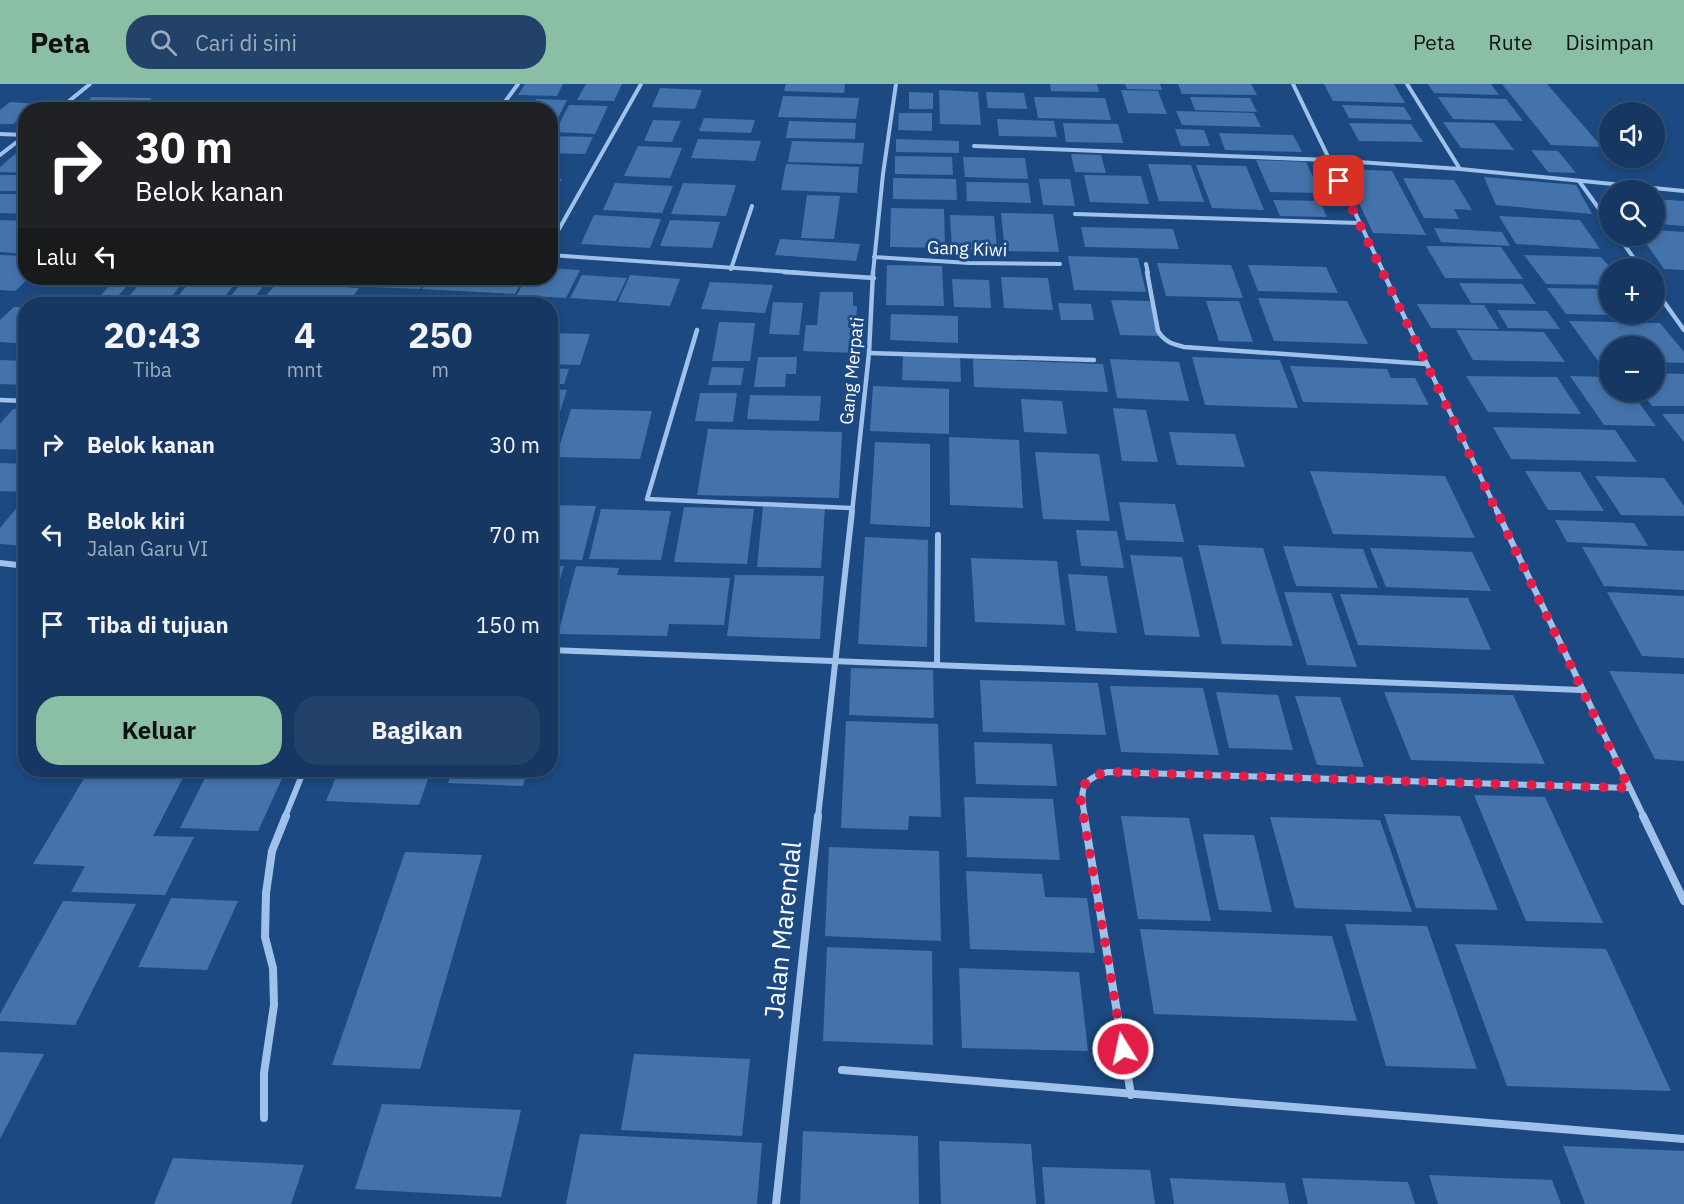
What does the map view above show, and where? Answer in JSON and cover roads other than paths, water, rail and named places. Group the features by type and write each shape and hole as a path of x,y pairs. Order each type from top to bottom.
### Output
{"street":[{"path":"68,102 90,84"},
{"path":"505,102 518,84"},
{"path":"558,231 641,84"},
{"name":"Gang Merpati","path":"834,662 869,352 874,257 896,84"},
{"path":"1293,84 1581,690 1684,901"},
{"path":"1407,84 1460,169"},
{"path":"0,134 18,135"},
{"path":"0,155 18,141"},
{"path":"974,146 1329,160 1460,169 1684,191"},
{"path":"1579,181 1599,209"},
{"path":"731,269 752,206"},
{"path":"1075,214 1359,223"},
{"path":"558,256 874,278"},
{"name":"Gang Kiwi","path":"874,257 969,263 1060,264"},
{"path":"1146,264 1158,331 1162,339 1171,344 1210,350 1427,364"},
{"path":"1665,303 1684,330"},
{"path":"697,330 647,499 850,508"},
{"path":"869,352 1094,360"},
{"path":"0,400 18,401"},
{"path":"937,664 938,535"},
{"path":"0,563 18,565"},
{"path":"558,650 1581,690"},
{"name":"Jalan Marendal","path":"776,1204 834,662"},
{"path":"1131,1095 1080,796 1084,783 1093,775 1108,772 1629,788"},
{"path":"264,1118 264,1073 274,1005 273,968 265,937 266,893 273,851 301,777"},
{"path":"1674,880 1684,881"},
{"path":"842,1070 1684,1139"}]}
